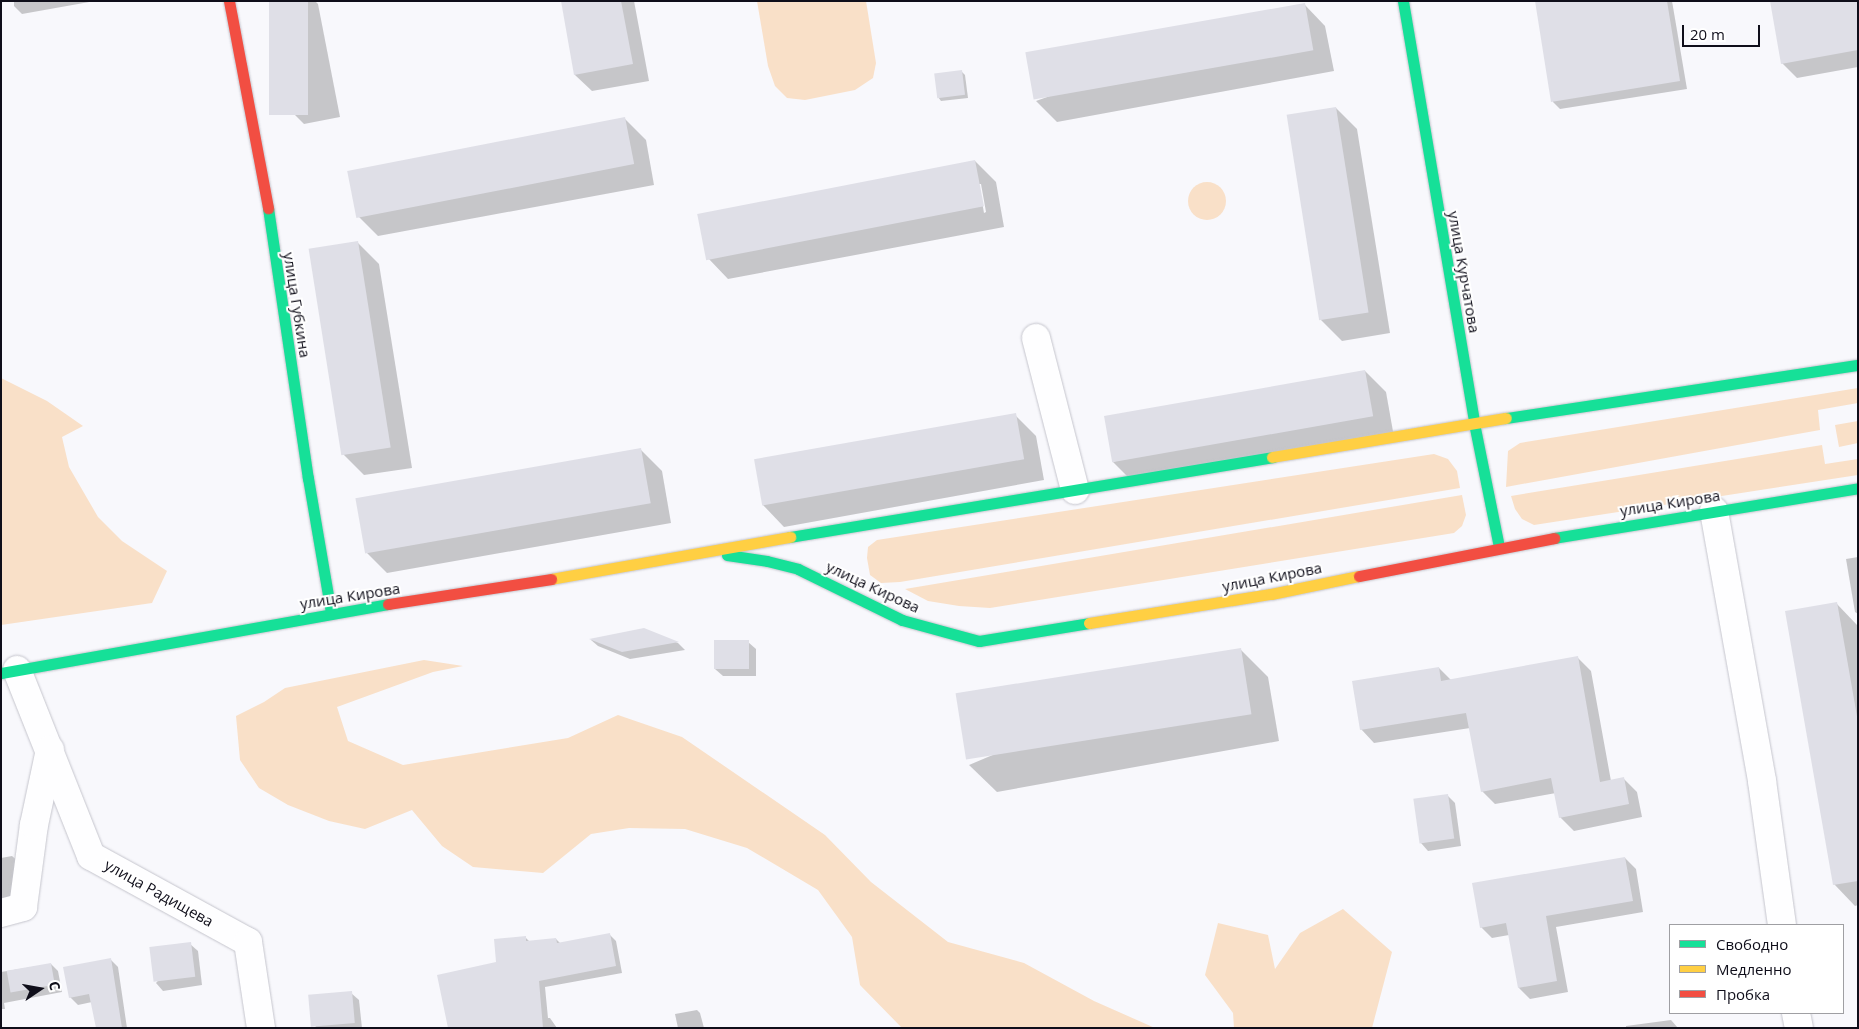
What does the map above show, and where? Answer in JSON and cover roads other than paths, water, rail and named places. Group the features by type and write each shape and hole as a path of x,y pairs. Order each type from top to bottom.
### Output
{"main road":[{"name":"улица Губкина","path":"229,1 271,222 306,469 331,613"},
{"name":"улица Курчатова","path":"1403,1 1474,423 1498,547"},
{"name":"улица Кирова","path":"9,671 331,613 563,577 703,551 1474,423 1858,365"},
{"name":"улица Кирова","path":"703,551 767,561 798,569 826,580 902,620 979,641 1271,594 1498,547 1858,488"}],"street":[{"path":"1036,338 1075,490"},
{"path":"1714,511 1762,781 1782,924"},
{"name":"улица Радищева","path":"9,671 50,750 91,856 248,942 260,1028"},
{"path":"1,913 23,907 34,825 50,750"},
{"path":"1796,1014 1799,1028"}]}
